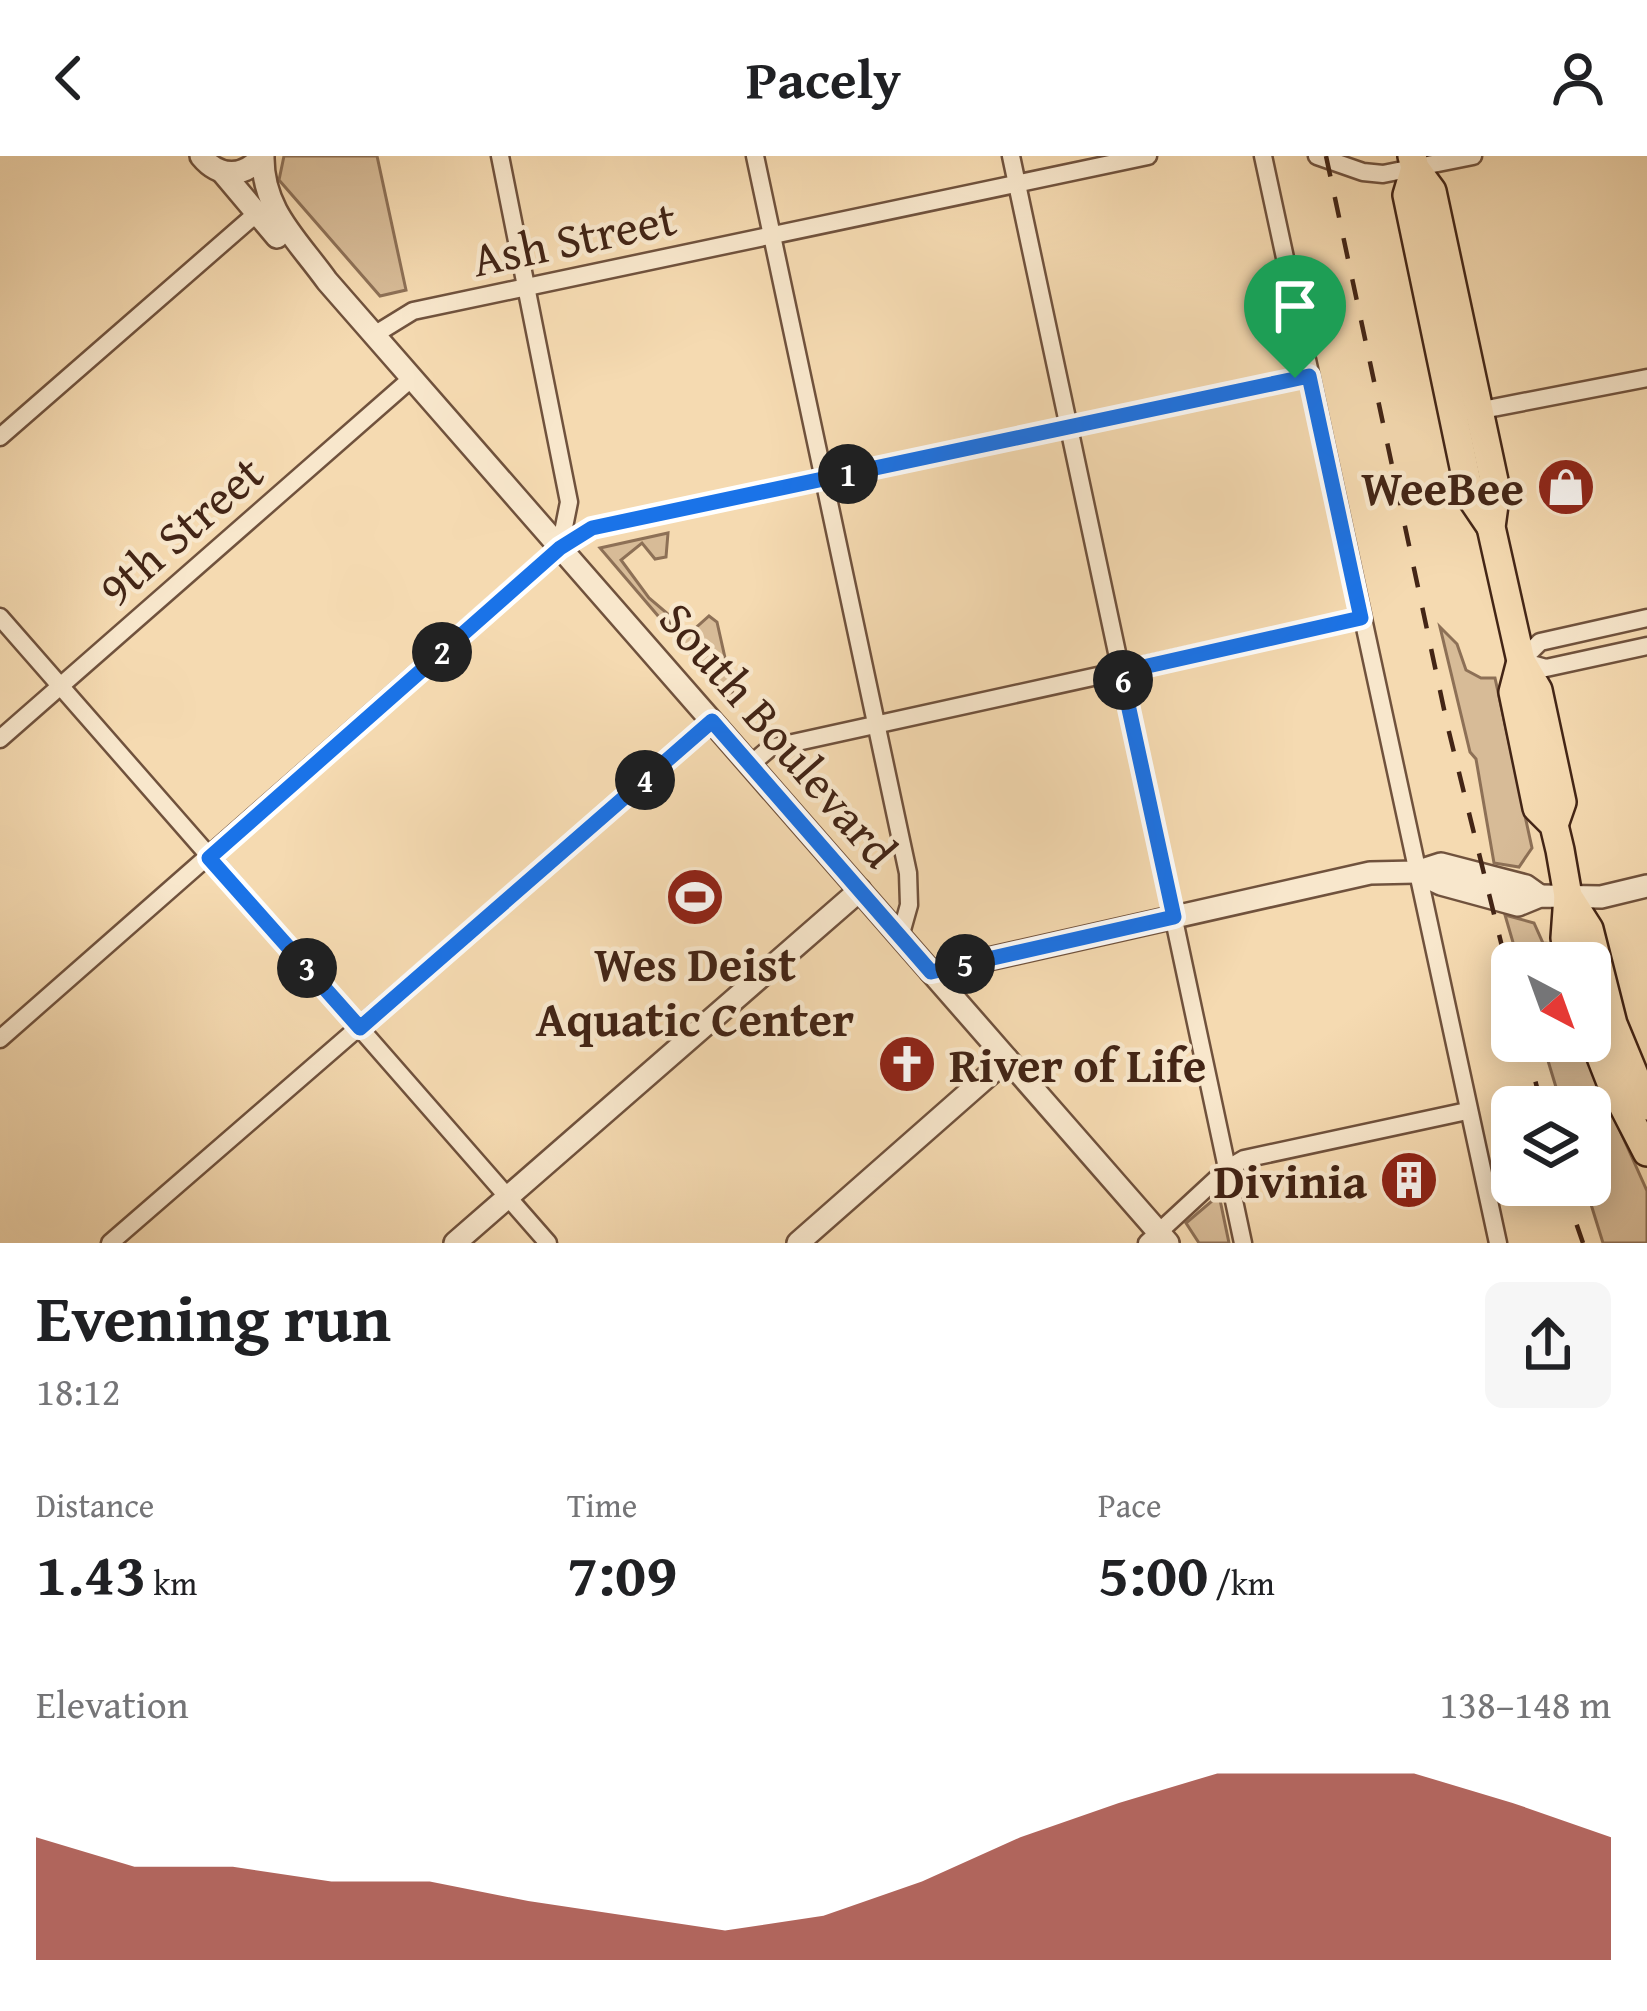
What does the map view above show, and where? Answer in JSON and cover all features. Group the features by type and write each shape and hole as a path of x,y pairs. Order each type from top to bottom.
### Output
{"highway":[{"path":"1413,162 1407,195 1466,414 1496,490 1491,527 1521,661 1538,690 1562,802 1554,825 1554,896 1566,942"},
{"path":"1554,896 1588,929 1612,1024 1647,1106"},
{"path":"1603,1062 1646,1150"}],"street":[{"name":"South Boulevard","path":"201,156 223,173 283,244 327,281"},
{"name":"South Boulevard","path":"263,156 265,193 272,209 327,281 1007,1059 1158,1239"},
{"path":"223,173 245,171 263,156"},
{"path":"500,156 569,502 560,548"},
{"path":"754,156 908,873 909,905 900,937"},
{"path":"1010,156 1243,1243"},
{"name":"Ash Street","path":"374,335 413,311 1148,156"},
{"path":"1263,156 1498,1243"},
{"path":"1317,156 1383,174 1413,162 1473,156"},
{"path":"0,437 257,213"},
{"path":"0,1039 560,548 596,527 1309,376"},
{"name":"9th Street","path":"0,740 412,378"},
{"path":"1466,414 1647,378"},
{"path":"0,617 548,1243"},
{"path":"750,766 770,748 1361,618"},
{"path":"1647,618 1540,642 1521,661 1546,668 1647,646"},
{"path":"110,1243 712,721"},
{"path":"931,972 1370,873 1416,872 1442,864 1554,896 1601,896 1647,886"},
{"path":"455,1243 860,890"},
{"path":"798,1243 1007,1059"},
{"path":"1158,1239 1227,1169 1244,1159 1467,1112"}],"shaded area":[{"path":"284,156 377,156 406,290 380,296 279,180"},
{"path":"668,533 666,557 655,559 642,543 621,560 649,598 668,614 671,631 600,548"},
{"path":"709,616 717,622 734,698 680,642"},
{"path":"1440,627 1457,644 1466,670 1481,678 1495,678 1532,848 1519,867 1494,863 1476,759 1470,752"},
{"path":"1505,915 1534,923 1543,942 1513,942"},
{"path":"1548,1062 1589,1062 1600,1086 1556,1086"},
{"path":"1611,1110 1647,1191 1647,1243 1603,1243 1592,1206 1611,1206"},
{"path":"1219,1195 1229,1243 1199,1243 1186,1223"}],"railway":[{"path":"1326,156 1448,728 1501,942"},
{"path":"1530,1062 1537,1086"},
{"path":"1570,1206 1583,1243"}],"place":[{"name":"WeeBee","path":"1566,487"},
{"name":"Wes Deist Aquatic Center","path":"695,897"},
{"name":"River of Life","path":"907,1064"},
{"name":"Divinia","path":"1409,1180"}],"route":[{"path":"1309,376 1361,618 1121,672 1174,917 931,972 712,721 360,1028 209,858 560,548 592,528 1295,378 1309,376"}]}
